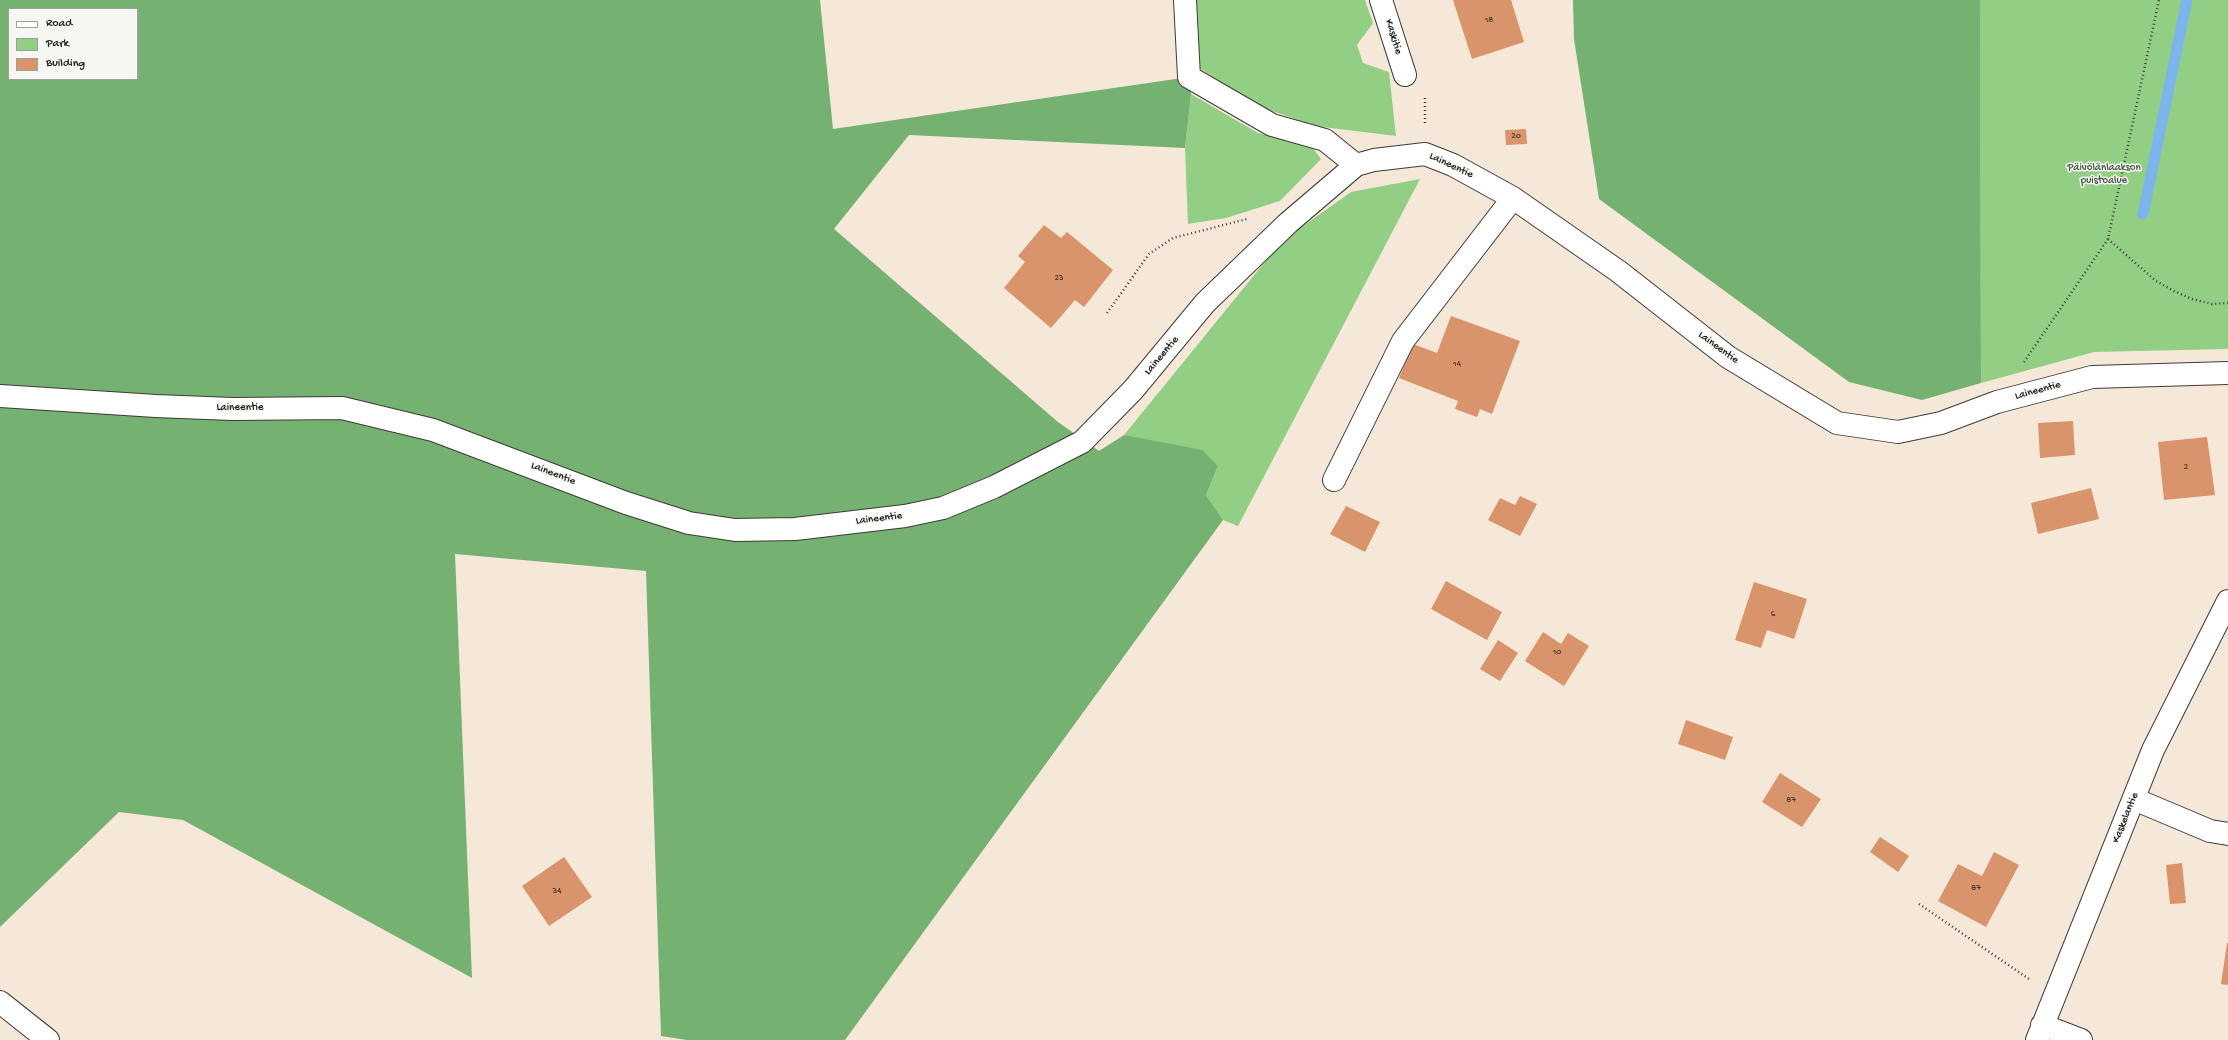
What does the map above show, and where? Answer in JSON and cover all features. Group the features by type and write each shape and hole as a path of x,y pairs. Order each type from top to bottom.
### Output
{"street":[{"path":"1185,0 1189,77 1272,125 1325,140 1356,165"},
{"name":"Kaskitie","path":"1381,0 1405,75"},
{"name":"Laineentie","path":"0,396 156,406 232,409 342,408 433,430 626,503 689,523 735,530 795,529 905,516 943,508 994,486 1082,442 1133,390 1205,303 1288,223 1356,165 1374,160 1425,154 1453,164 1513,198 1618,271 1728,357 1837,423 1898,432 1941,423 1997,402 2092,377 2228,373"},
{"path":"1334,480 1403,341 1513,198"},
{"name":"Kaskelantie","path":"2040,1032 2153,750 2228,601"},
{"path":"2134,799 2210,830 2228,834"},
{"path":"0,1002 48,1040"},
{"path":"2040,1032 2081,1040"}],"path":[{"path":"2024,363 2108,239 2159,0"},
{"path":"1107,314 1149,254 1173,238 1262,215 1288,223"},
{"path":"2108,239 2151,277 2174,292 2192,299 2212,304 2228,303"},
{"path":"1919,904 2054,997"}],"green space":[{"path":"0,0 820,0 833,129 1189,77 1191,94 1185,148 909,135 834,229 1058,422 1099,451 1124,435 1202,450 1218,466 1206,495 1223,520 845,1040 687,1040 661,1036 646,571 455,554 472,978 183,820 119,812 0,927"},
{"path":"1185,0 1365,0 1373,23 1357,45 1363,63 1389,72 1396,136 1315,126 1261,107 1188,61"},
{"path":"1573,0 1980,0 1981,383 1922,400 1849,382 1599,199 1574,39"},
{"name":"Päivölänlaakson puistoalue","path":"1980,0 2228,0 2228,349 2094,352 1981,383"},
{"path":"1191,94 1258,133 1312,147 1321,159 1280,201 1226,218 1188,224 1185,148"},
{"path":"1420,179 1238,526 1223,520 1206,495 1218,466 1124,435 1282,241 1351,192"}],"building":[{"path":"1453,0 1511,0 1524,42 1472,59"},
{"path":"1526,129 1527,144 1506,145 1505,130"},
{"path":"1044,225 1061,238 1067,232 1113,270 1084,307 1075,300 1051,328 1004,288 1025,262 1018,256"},
{"path":"1451,316 1520,341 1492,414 1480,409 1477,417 1455,409 1458,401 1399,378 1413,344 1437,353"},
{"path":"2073,421 2075,455 2040,458 2038,423"},
{"path":"2207,437 2215,495 2164,500 2158,442"},
{"path":"2091,488 2099,519 2038,534 2031,503"},
{"path":"1520,496 1537,504 1520,536 1488,520 1500,498 1515,505"},
{"path":"1346,506 1380,522 1365,552 1330,534"},
{"path":"1446,581 1502,612 1487,640 1431,609"},
{"path":"1754,582 1807,599 1794,639 1767,630 1761,648 1735,640"},
{"path":"1543,632 1561,644 1568,633 1589,646 1564,686 1525,661"},
{"path":"1498,640 1518,653 1500,681 1480,669"},
{"path":"1686,720 1733,737 1725,760 1678,744"},
{"path":"1780,773 1821,799 1802,827 1762,802"},
{"path":"1880,837 1909,856 1898,872 1870,852"},
{"path":"1994,852 2019,865 1986,927 1938,901 1958,864 1982,876"},
{"path":"564,857 592,897 549,926 522,886"},
{"path":"2182,863 2186,903 2170,904 2166,865"},
{"path":"2228,943 2228,985 2221,984"}],"waterway":[{"path":"2143,214 2187,0"}]}
